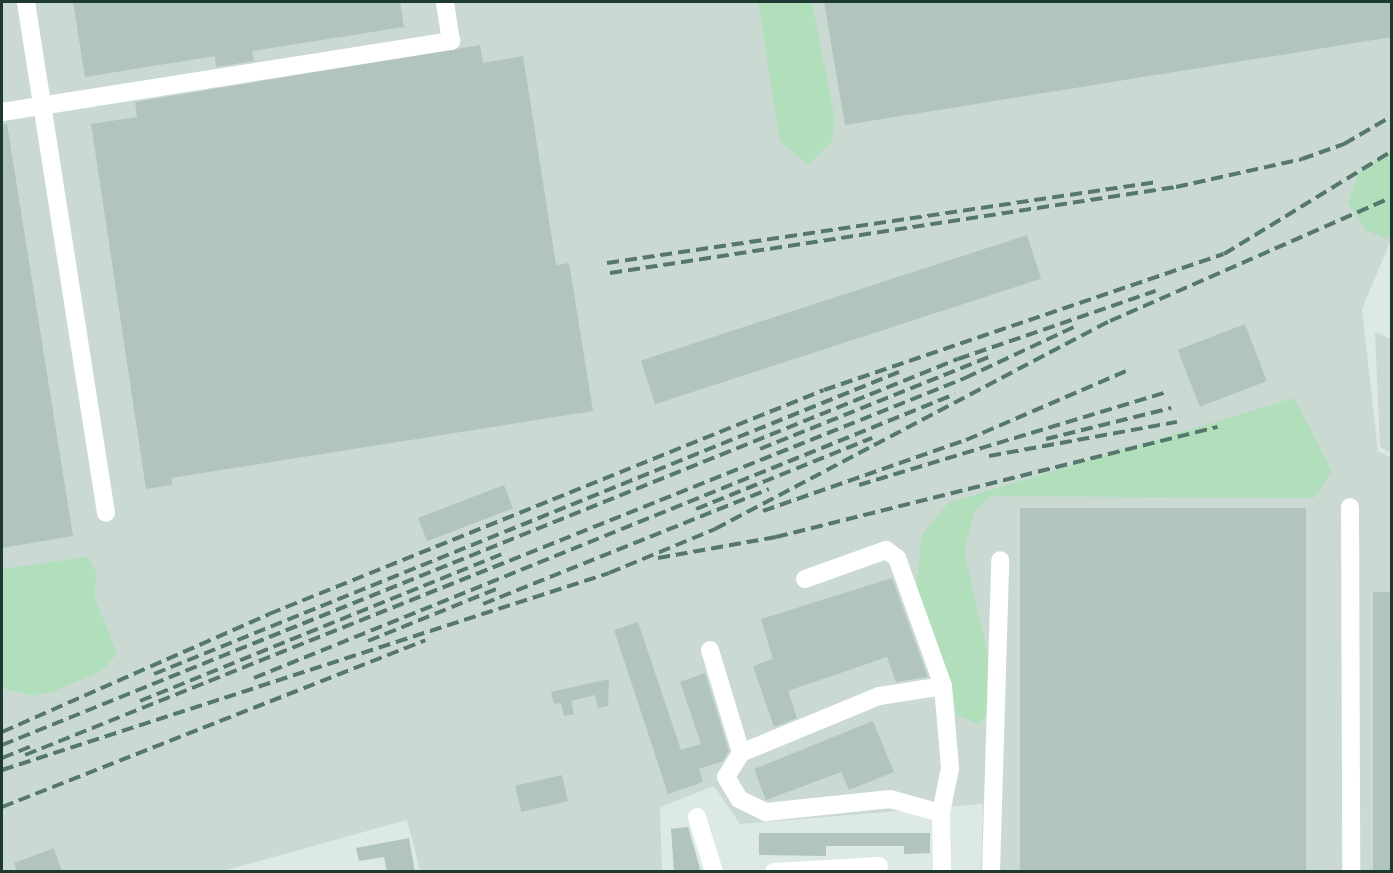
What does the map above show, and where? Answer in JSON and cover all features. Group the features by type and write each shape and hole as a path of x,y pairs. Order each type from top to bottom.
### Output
{"lane":[{"path":"26,2 105,513"},
{"path":"2,112 451,41 445,2"},
{"path":"1350,507 1351,872"},
{"path":"805,579 886,550 891,554 943,686 950,768 941,813 942,872"},
{"path":"991,872 1000,560"},
{"path":"710,650 741,753"},
{"path":"941,813 890,799 766,812 739,799 726,777 741,753 879,696 943,686"},
{"path":"697,817 714,872"},
{"path":"774,872 879,866"}],"shaded area":[{"path":"2,2 1391,2 1391,240 1362,309 1378,451 1391,458 1391,871 981,871 983,804 740,824 714,786 660,807 662,871 420,871 407,820 223,871 2,872"},
{"path":"1375,332 1391,339 1391,453 1380,447"}],"green space":[{"path":"758,2 812,2 834,115 833,140 808,165 780,141"},
{"path":"1391,151 1391,236 1385,239 1366,230 1348,202 1358,173"},
{"path":"1294,398 1332,471 1314,498 991,496 974,512 964,552 994,680 993,710 978,724 957,715 945,666 915,596 922,535 948,503"},
{"path":"87,557 96,572 95,598 117,654 100,672 52,692 32,696 2,688 2,569"}],"building":[{"path":"73,2 400,2 404,27 252,51 254,61 216,67 215,56 85,77"},
{"path":"824,2 1392,2 1392,37 845,125"},
{"path":"480,45 483,63 523,56 556,265 569,263 593,411 171,478 173,485 146,489 91,124 137,117 135,102"},
{"path":"7,124 73,536 2,548 2,125"},
{"path":"1027,235 1041,279 655,404 641,360"},
{"path":"1245,324 1267,381 1200,407 1178,350"},
{"path":"504,485 513,508 427,541 418,518"},
{"path":"1020,508 1306,508 1306,872 1020,872"},
{"path":"892,578 928,677 896,682 887,657 788,691 797,718 774,727 753,666 773,659 761,619"},
{"path":"1373,592 1392,592 1392,872 1373,872"},
{"path":"638,622 681,750 701,744 680,682 705,673 729,751 723,761 699,769 703,782 668,794 614,630"},
{"path":"609,679 608,706 598,708 595,695 571,701 574,714 564,716 561,703 554,704 551,692"},
{"path":"873,721 894,772 849,790 841,772 766,800 754,769"},
{"path":"562,775 568,801 521,812 515,786"},
{"path":"688,827 701,872 674,872 671,829"},
{"path":"759,833 930,833 930,853 904,854 904,846 826,846 826,856 759,855"},
{"path":"409,838 415,872 387,872 384,857 359,861 356,848"},
{"path":"54,848 62,872 17,872 14,863"}],"railway":[{"path":"610,273 1176,187 1302,159 1344,144 1392,116"},
{"path":"2,732 269,614 824,390 1224,254 1392,151"},
{"path":"607,263 1157,182"},
{"path":"2,770 609,573 715,529 1110,321 1392,197"},
{"path":"2,745 958,359 1156,291"},
{"path":"25,755 965,378 1078,325"},
{"path":"760,449 991,356"},
{"path":"763,511 966,440 1126,371"},
{"path":"154,674 899,372"},
{"path":"859,485 1168,392"},
{"path":"254,678 955,394"},
{"path":"1046,439 1171,408"},
{"path":"989,456 1177,422"},
{"path":"658,558 776,537 1218,427"},
{"path":"696,509 872,438"},
{"path":"483,604 769,489"},
{"path":"140,701 507,552"},
{"path":"368,641 501,587"},
{"path":"2,807 425,640"},
{"path":"2,758 32,746"}]}
